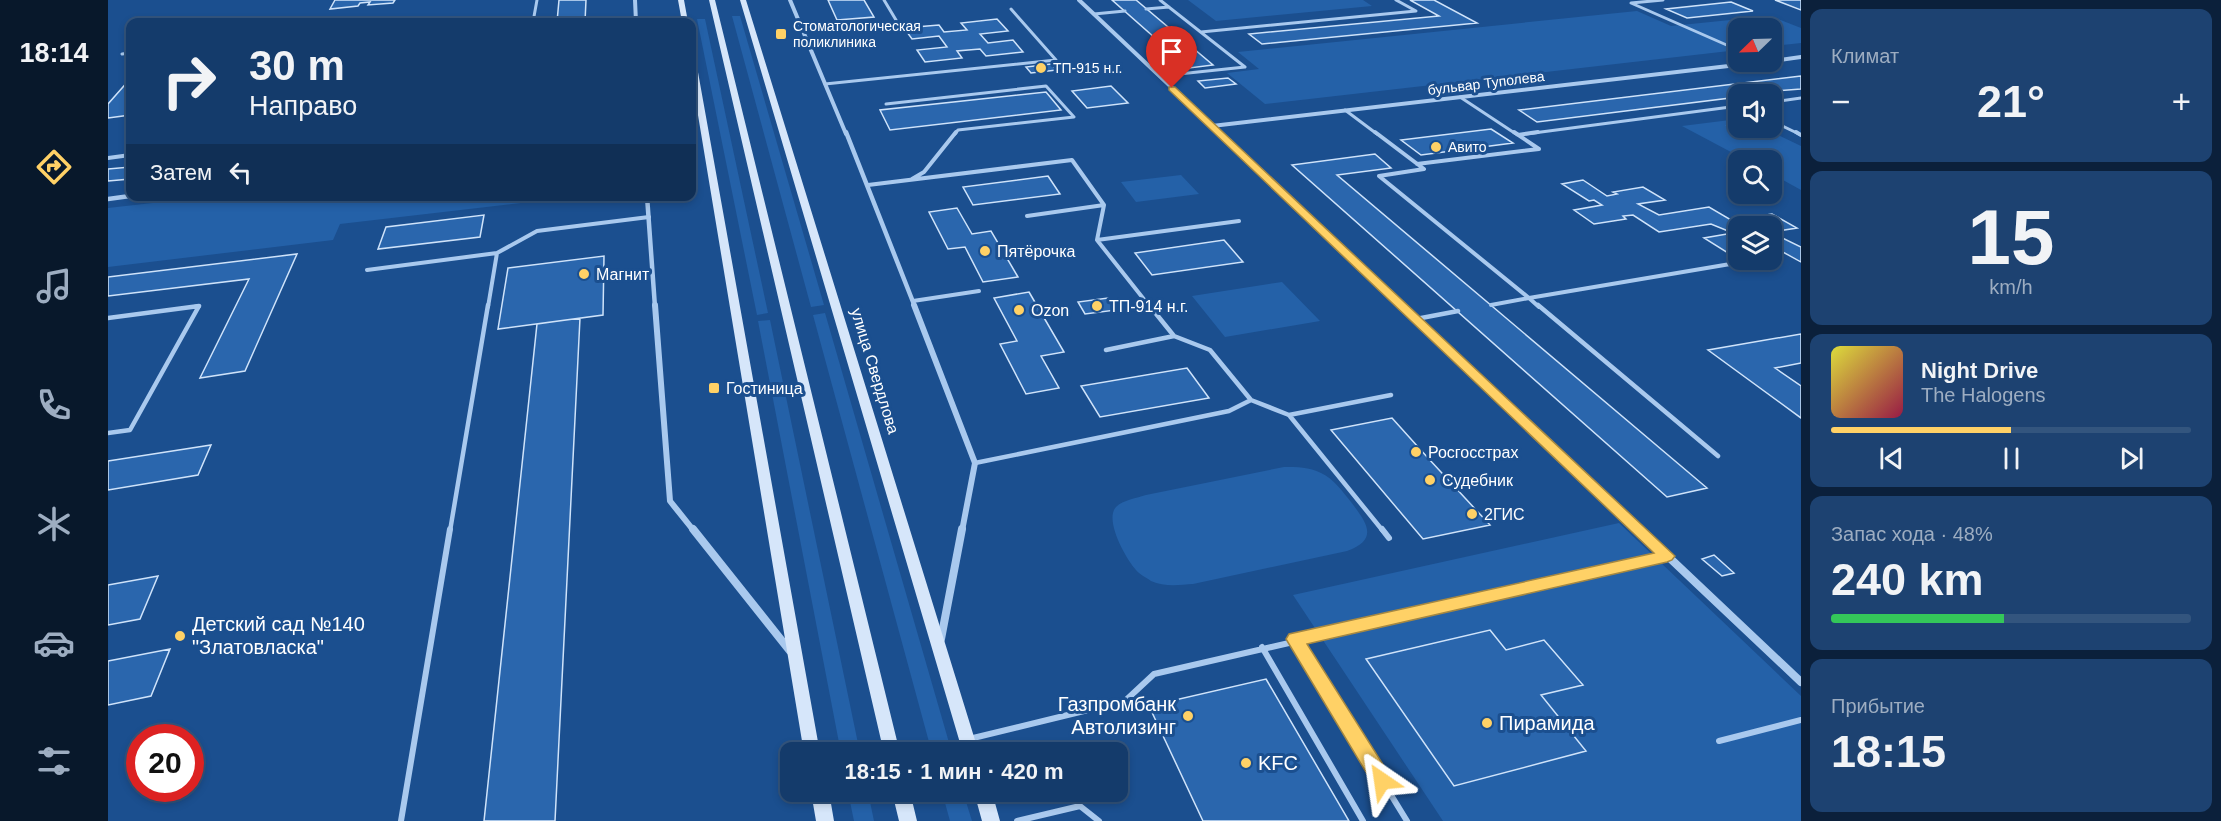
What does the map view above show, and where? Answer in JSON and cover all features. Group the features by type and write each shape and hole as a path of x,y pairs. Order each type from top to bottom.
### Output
{"main road":[{"path":"681,0 684,18"},
{"path":"712,0 889,742"},
{"name":"улица Свердлова","path":"743,0 968,742"},
{"path":"696,84 810,742"},
{"path":"822,802 825,821"},
{"path":"903,802 908,821"},
{"path":"986,802 992,821"}],"street":[{"path":"634,0 636,18"},
{"path":"790,0 868,185 975,463 939,649"},
{"path":"1079,0 1801,682"},
{"path":"1782,60 1801,57"},
{"name":"бульвар Туполева","path":"1212,126 1728,66"},
{"path":"108,199 126,197"},
{"path":"647,201 670,501 794,656"}],"lane":[{"path":"534,18 537,0"},
{"path":"884,0 896,20"},
{"path":"1160,0 1245,67 1160,76"},
{"path":"1201,32 1416,11 1396,0"},
{"path":"1663,0 1631,3 1728,46"},
{"path":"1146,9 1169,7"},
{"path":"825,84 1056,60 1011,9"},
{"path":"1094,14 1125,11"},
{"path":"122,54 126,54"},
{"path":"886,104 1046,86 1074,117 958,130 924,172 910,180"},
{"path":"1417,164 1539,149 1460,97"},
{"path":"1782,101 1801,98"},
{"path":"1518,135 1728,107"},
{"path":"1345,110 1424,170 1379,176 1718,456"},
{"path":"1782,126 1801,135"},
{"path":"108,158 126,156"},
{"path":"868,185 1072,160 1104,205 1097,240"},
{"path":"1027,216 1104,205"},
{"path":"367,270 497,253 537,231 649,217"},
{"path":"1097,240 1239,221"},
{"path":"1097,240 1174,336 1210,351 1251,400 1289,415 1389,538"},
{"path":"401,821 497,253"},
{"path":"1491,305 1728,264"},
{"path":"913,301 979,291"},
{"path":"108,318 199,306 130,430 108,433"},
{"path":"1416,319 1458,312"},
{"path":"1106,350 1174,336"},
{"path":"1289,415 1391,396"},
{"path":"975,463 1229,411 1251,400"},
{"path":"983,742 1125,701 1154,674 1295,639 1667,556"},
{"path":"1295,639 1407,821"},
{"path":"1262,648 1363,821"},
{"path":"1719,741 1801,720"},
{"path":"1017,821 1080,806 1099,821"}],"shaded area":[{"path":"1188,0 1363,0 1372,6 1216,21"},
{"path":"1637,11 1671,26 1728,20 1728,51 1265,104 1227,73 1259,69 1238,52"},
{"path":"732,16 740,16 824,305 811,307"},
{"path":"1770,16 1775,18 1750,18"},
{"path":"697,19 705,19 768,313 757,315"},
{"path":"1782,21 1801,28 1801,43 1782,45"},
{"path":"1728,120 1728,138 1782,137 1801,146 1801,190 1782,180 1782,150 1728,150 1682,126"},
{"path":"1181,175 1199,194 1136,202 1121,182"},
{"path":"170,201 538,201 340,224 333,240 108,267 108,208"},
{"path":"1282,282 1320,321 1225,337 1192,296"},
{"path":"825,313 949,742 929,742 813,315"},
{"path":"770,320 858,742 839,742 758,321"},
{"path":"1284,467 1312,470 1334,482 1365,523 1367,535 1364,541 1347,551 1193,584 1177,585 1156,583 1143,576 1132,565 1122,549 1114,530 1113,513 1122,503 1146,495"},
{"path":"1619,523 1801,696 1801,821 1443,821 1293,595"},
{"path":"850,802 870,802 874,821 854,821"},
{"path":"945,802 966,802 972,821 950,821"}],"building":[{"path":"335,0 395,0 393,3 368,5 370,2 360,3 358,6 330,9"},
{"path":"559,0 586,0 585,18 557,18"},
{"path":"828,0 864,0 874,17 837,20"},
{"path":"1112,0 1136,0 1213,65 1189,68"},
{"path":"1410,0 1434,0 1477,23 1262,44 1249,34 1439,16"},
{"path":"1775,0 1801,0 1801,10"},
{"path":"1731,2 1753,11 1687,18 1666,9"},
{"path":"997,19 1008,31 980,34 988,43 1013,40 1023,52 986,56 980,49 957,51 962,58 925,62 917,50 947,47 939,36 912,39 904,28 939,25 944,32 967,30 961,23"},
{"name":"ТП-915 н.г.","path":"1051,64 1057,70 1031,73 1026,67"},
{"path":"1801,76 1801,89 1782,91 1782,84 1735,84"},
{"path":"1228,78 1236,84 1205,88 1198,81"},
{"path":"126,84 126,116 108,118 108,104"},
{"path":"1728,85 1728,98 1537,122 1519,110"},
{"path":"1111,86 1128,103 1087,108 1072,91"},
{"path":"1046,92 1061,110 890,130 880,110"},
{"path":"1491,129 1513,143 1421,155 1401,140"},
{"path":"1375,154 1391,168 1337,175 1707,488 1667,497 1292,165"},
{"path":"126,167 126,179 108,181 108,169"},
{"path":"1048,176 1060,194 973,205 963,187"},
{"path":"1583,180 1607,196 1617,194 1613,192 1643,187 1665,200 1638,204 1659,215 1709,207 1728,218 1728,231 1711,224 1659,232 1633,215 1623,216 1626,219 1594,224 1574,210 1602,205 1594,200 1589,201 1562,184"},
{"path":"957,208 972,234 991,231 1018,277 983,282 965,247 948,249 929,212"},
{"path":"484,215 480,237 378,249 386,227"},
{"path":"1782,220 1797,228 1782,230"},
{"path":"1728,234 1728,253 1704,238"},
{"path":"1782,238 1801,247 1801,262 1782,252"},
{"path":"1224,240 1243,262 1152,275 1135,253"},
{"path":"297,254 245,371 200,378 249,279 108,296 108,277"},
{"path":"604,256 603,315 498,329 508,268"},
{"path":"1029,292 1064,352 1041,356 1059,388 1026,394 1000,344 1017,341 994,298"},
{"name":"ТП-914 н.г.","path":"1108,298 1116,310 1085,314 1078,302"},
{"path":"580,318 555,821 484,821 537,324"},
{"path":"1801,334 1801,363 1775,368 1801,386 1801,418 1708,350"},
{"path":"1187,368 1209,398 1100,417 1081,386"},
{"path":"1392,418 1490,525 1423,539 1331,430"},
{"path":"211,445 198,475 108,490 108,461"},
{"path":"1714,555 1734,573 1722,576 1702,559"},
{"path":"158,576 140,619 108,625 108,585"},
{"name":"Пирамида","path":"1490,630 1506,650 1544,640 1583,685 1541,695 1586,751 1454,786 1366,659"},
{"path":"170,649 151,696 108,705 108,661"},
{"name":"KFC","path":"1266,679 1349,821 1203,821 1149,706"}],"place":[{"name":"Стоматологическая поликлиника","path":"781,34"},
{"name":"ТП-915 н.г.","path":"1041,68"},
{"name":"Авито","path":"1436,147"},
{"name":"Пятёрочка","path":"985,251"},
{"name":"Магнит","path":"584,274"},
{"name":"ТП-914 н.г.","path":"1097,306"},
{"name":"Ozon","path":"1019,310"},
{"name":"Гостиница","path":"714,388"},
{"name":"Росгосстрах","path":"1416,452"},
{"name":"Судебник","path":"1430,480"},
{"name":"2ГИС","path":"1472,514"},
{"name":"Детский сад №140 \"Златовласка\"","path":"180,636"},
{"name":"Газпромбанк Автолизинг","path":"1188,716"},
{"name":"Пирамида","path":"1487,723"},
{"name":"KFC","path":"1246,763"}],"route":[{"path":"1172,88 1667,556 1295,639 1382,781"}]}
